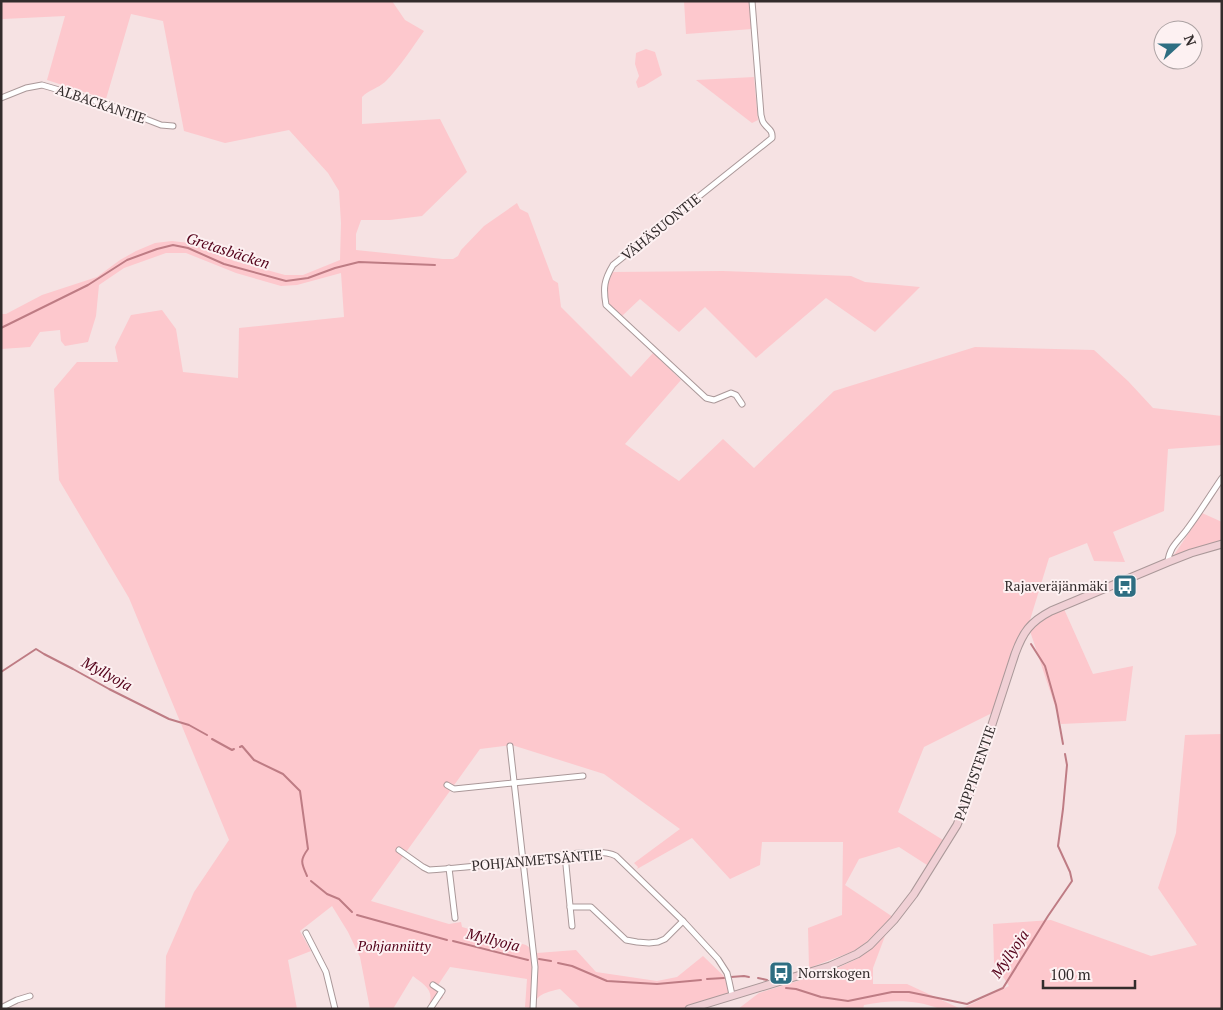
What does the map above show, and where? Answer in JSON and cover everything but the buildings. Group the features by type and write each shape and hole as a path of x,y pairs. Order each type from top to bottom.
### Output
{"street":[{"name":"VÄHÄSUONTIE","path":"742,404 736,395 731,393 714,400 706,398 606,305 603,290 607,275 613,265 772,138 771,129 764,124 761,115 752,1"},
{"name":"ALBACKANTIE","path":"1,98 26,88 42,85 107,104 161,125 173,126"},
{"path":"1168,562 1173,546 1188,529 1222,478"},
{"name":"PAIPPISTENTIE","path":"688,1009 830,966 870,945 894,920 914,894 957,825 969,795 1015,654 1021,638 1028,627 1051,610 1191,553 1222,544"},
{"path":"510,746 535,967 533,1009"},
{"path":"447,785 454,789 583,776"},
{"name":"POHJANMETSÄNTIE","path":"398,850 429,870 565,855 611,853 683,922 718,960 730,980 732,995"},
{"path":"565,855 572,926"},
{"path":"449,868 455,918"},
{"path":"570,906 591,907 626,940 637,942 649,943 665,939 683,922"},
{"path":"306,933 326,972 335,1009"},
{"path":"430,1009 442,991 433,985"},
{"path":"1,1008 30,996"}],"green space":[{"name":"Pohjanniitty","path":"1,1 392,1 405,20 424,31 385,82 362,97 362,124 440,119 467,172 422,216 390,220 361,220 356,234 356,250 453,259 458,256 461,250 484,226 517,203 520,209 528,213 553,280 558,283 561,307 631,377 653,353 681,380 625,444 679,481 723,439 754,468 834,391 975,347 1094,350 1128,381 1153,408 1222,416 1222,445 1168,449 1164,511 1113,532 1125,562 1094,561 1087,543 1049,558 1030,620 1019,637 1012,653 992,713 924,747 898,812 943,840 927,865 899,847 859,859 845,885 893,917 868,941 854,951 809,968 808,928 842,915 843,842 762,842 760,865 730,879 692,838 637,869 638,867 634,863 680,829 604,774 512,745 480,749 371,901 449,924 461,922 462,927 526,945 537,953 576,950 596,972 657,981 677,977 703,956 729,981 732,995 703,1004 702,1009 580,1009 560,989 539,997 533,1009 525,1007 527,979 450,967 438,985 443,998 436,1004 429,1004 429,991 413,976 393,1009 370,1009 360,957 348,932 332,906 300,931 311,951 288,960 297,1009 165,1009 166,956 194,892 229,840 129,598 59,480 54,389 77,362 118,362 115,347 131,315 162,310 176,329 183,372 238,378 239,328 344,317 341,273 297,285 281,286 236,273 186,253 166,253 124,268 99,285 96,316 88,342 65,346 61,341 60,330 40,332 30,347 1,349 1,314 6,314 42,295 97,277 120,260 155,243 172,241 189,243 234,261 285,275 303,275 340,260 341,223 339,191 328,173 289,130 225,143 184,131 163,21 131,14 106,99 47,80 65,16 1,20"},
{"path":"684,1 750,1 752,29 686,34"},
{"path":"646,49 655,52 662,75 638,88 636,82 639,76 635,64 636,53"},
{"path":"754,77 758,120 752,123 696,80"},
{"path":"723,271 851,276 865,282 920,287 875,332 826,298 756,358 705,307 679,332 640,299 622,316 609,304 606,289 612,272"},
{"path":"1202,513 1222,522 1222,542 1172,558"},
{"path":"1064,609 1093,674 1133,666 1126,721 1061,724 1030,631 1043,618"},
{"path":"1222,734 1222,1009 961,1009 1009,986 994,963 993,924 1051,920 1151,956 1197,945 1158,888 1176,833 1185,735"},
{"path":"885,936 873,968 873,984 907,984 961,1009 940,1009 921,1003 902,1001 864,1005 863,1009 738,1009 759,993 833,970 859,958"}],"waterway":[{"name":"Gretasbäcken","path":"1,328 88,285 127,260 173,245 188,248 224,264 286,281 308,278 359,262 435,265"},
{"name":"Myllyoja","path":"1031,644 1045,666 1056,705 1063,744"},
{"name":"Myllyoja","path":"1,672 36,649 109,689 169,719 189,725 207,735"},
{"name":"Myllyoja","path":"212,739 232,750 234,749"},
{"name":"Myllyoja","path":"240,747 242,746 254,760 283,774 300,791 308,849 302,862 307,876"},
{"name":"Myllyoja","path":"786,988 796,989 821,997 848,1001 892,992 909,992 967,1004 1003,988 1072,881 1058,846 1067,765 1065,754"},
{"name":"Myllyoja","path":"311,881 327,894 339,899 352,912"},
{"name":"Myllyoja","path":"357,915 447,940"},
{"name":"Myllyoja","path":"453,941 528,960"},
{"name":"Myllyoja","path":"539,959 551,961"},
{"name":"Myllyoja","path":"558,963 572,966 607,981 657,984 701,980"},
{"name":"Myllyoja","path":"731,977 749,977"},
{"name":"Myllyoja","path":"707,979 724,978"},
{"name":"Myllyoja","path":"758,978 767,980"}],"place":[{"name":"Rajaveräjänmäki","path":"1125,586"},
{"name":"Norrskogen","path":"781,973"}]}
